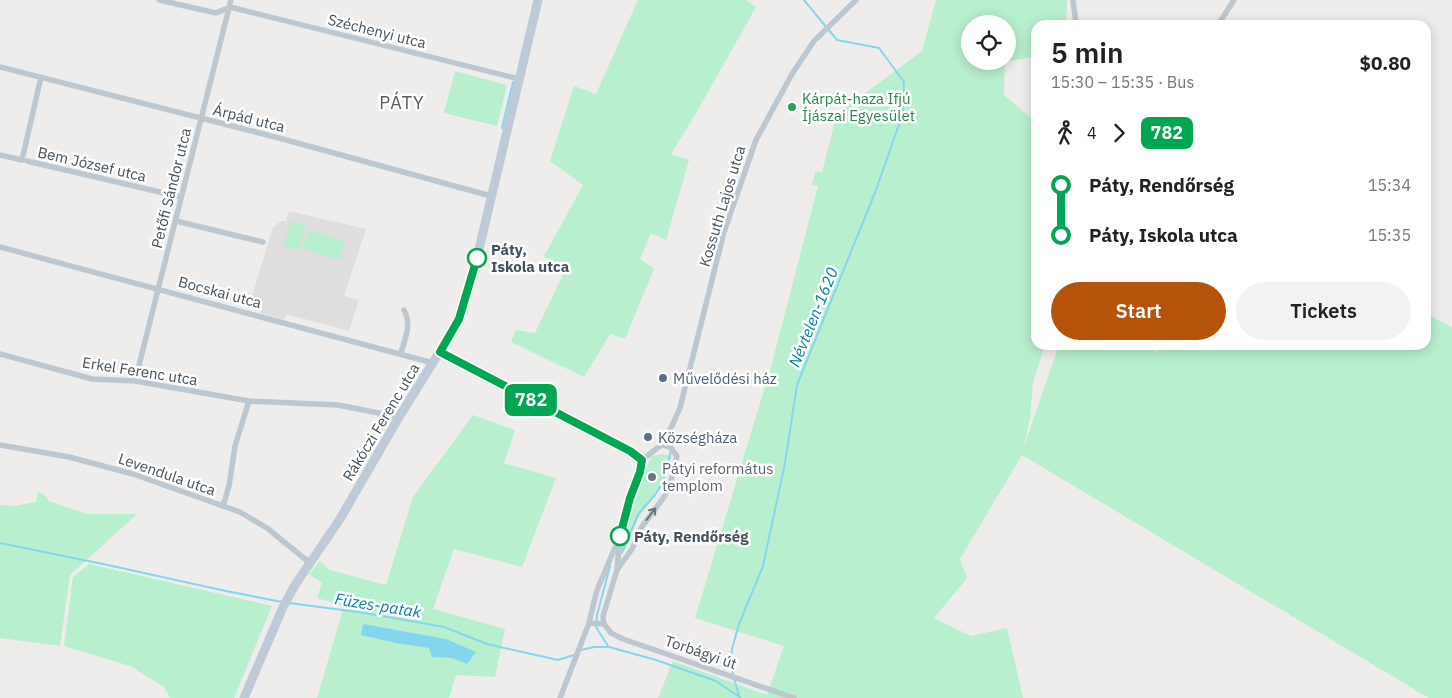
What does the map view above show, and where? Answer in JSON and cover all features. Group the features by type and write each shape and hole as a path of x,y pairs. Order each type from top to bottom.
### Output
{"main road":[{"name":"Rákóczi Ferenc utca","path":"244,698 294,585 340,519 399,417 452,332 465,302 538,0"}],"street":[{"path":"159,0 216,14 230,7"},
{"name":"Petőfi Sándor utca","path":"135,381 231,0"},
{"name":"Kossuth Lajos utca","path":"642,460 663,445 680,408 724,232 756,140 792,74 814,41 856,0"},
{"path":"1073,0 1075,20"},
{"path":"1221,20 1234,0"},
{"name":"Széchenyi utca","path":"230,7 519,80"},
{"name":"Árpád utca","path":"0,67 201,118 491,196"},
{"path":"25,161 41,78"},
{"name":"Bem József utca","path":"0,155 181,198"},
{"path":"176,221 262,242"},
{"name":"Bocskai utca","path":"0,247 433,363"},
{"path":"401,353 408,331 407,316 404,310"},
{"path":"440,352 630,451 642,460 619,541 617,570 603,616 604,624 589,623"},
{"name":"Erkel Ferenc utca","path":"0,354 92,378 135,381 249,401 338,405 399,417"},
{"path":"224,506 235,446 249,401"},
{"name":"Levendula utca","path":"0,445 69,457 133,474 224,506 252,518 310,563"},
{"path":"617,570 632,550 641,528 664,497 670,484 677,456 672,449 663,445"},
{"path":"560,698 589,623 610,557 619,541"},
{"name":"Torbágyi út","path":"604,624 611,632 623,639 794,698"}],"shaded area":[{"path":"289,211 366,229 344,296 359,300 349,331 286,314 284,320 260,313 261,309 249,306 273,227 281,221 286,221"}],"green space":[{"path":"638,0 746,0 756,7 671,154 689,160 666,240 651,233 640,259 654,269 625,339 610,334 584,377 511,342 516,330 535,333 565,270 544,256 583,185 550,161 574,86 596,94"},
{"path":"936,0 1067,0 1066,20 1031,20 1031,58 1016,60 1016,15 961,15 961,70 1005,70 1004,95 1031,118 1031,350 1043,350 1033,383 1030,418 1023,449 1057,350 1154,350 1157,352 1158,350 1431,350 1431,316 1452,328 1452,698 1429,698 1022,455 960,559 967,578 934,618 971,636 1007,628 1023,698 658,698 673,661 767,695 784,646 695,618 771,367 818,186 812,185 815,172 822,172 837,114 922,51"},
{"path":"455,71 507,85 497,126 444,113"},
{"path":"291,221 306,225 298,251 283,247"},
{"path":"308,230 345,241 340,260 302,249"},
{"path":"473,415 515,430 504,463 556,478 522,567 454,549 433,609 505,629 495,677 456,675 449,698 317,698 344,606 317,598 322,583 309,574 320,561 330,570 386,585 413,497"},
{"path":"671,455 664,483 637,520 620,558 617,557 642,475 652,456"},
{"path":"38,492 44,494 49,501 87,514 137,514 70,575 60,646 0,638 0,505 14,506 36,502"},
{"path":"89,564 272,606 234,698 170,698 164,687 130,666 64,646 73,577"}],"water":[{"path":"363,624 446,639 476,652 467,664 452,658 432,657 429,648 361,635"}],"waterway":[{"name":"Névtelen-1620","path":"733,674 732,649 739,624 763,566 785,463 797,385 876,190 903,113 904,82 879,48 837,40 804,0"},
{"path":"502,128 513,82"},
{"path":"622,552 639,513 662,484 671,450"},
{"name":"Füzes-patak","path":"0,543 282,602"},
{"path":"608,646 596,627 597,615 610,566"},
{"name":"Füzes-patak","path":"289,603 365,613 444,627 487,644 558,660 574,655"},
{"name":"Füzes-patak","path":"581,650 594,647 609,647 656,660 716,681 741,698"},
{"name":"Névtelen-1620","path":"734,678 739,696"}],"bus line":[{"name":"782","path":"477,258 459,319 440,352 630,451 642,460 620,536"}],"place":[{"name":"Kárpát-haza Ifjú Íjászai Egyesület","path":"792,107"},
{"name":"Páty, Iskola utca","path":"477,258"},
{"name":"Művelődési ház","path":"663,378"},
{"name":"Községháza","path":"648,437"},
{"name":"Pátyi református templom","path":"652,477"},
{"name":"Páty, Rendőrség","path":"620,536"}],"district":[{"name":"PÁTY","path":"402,102"}]}
